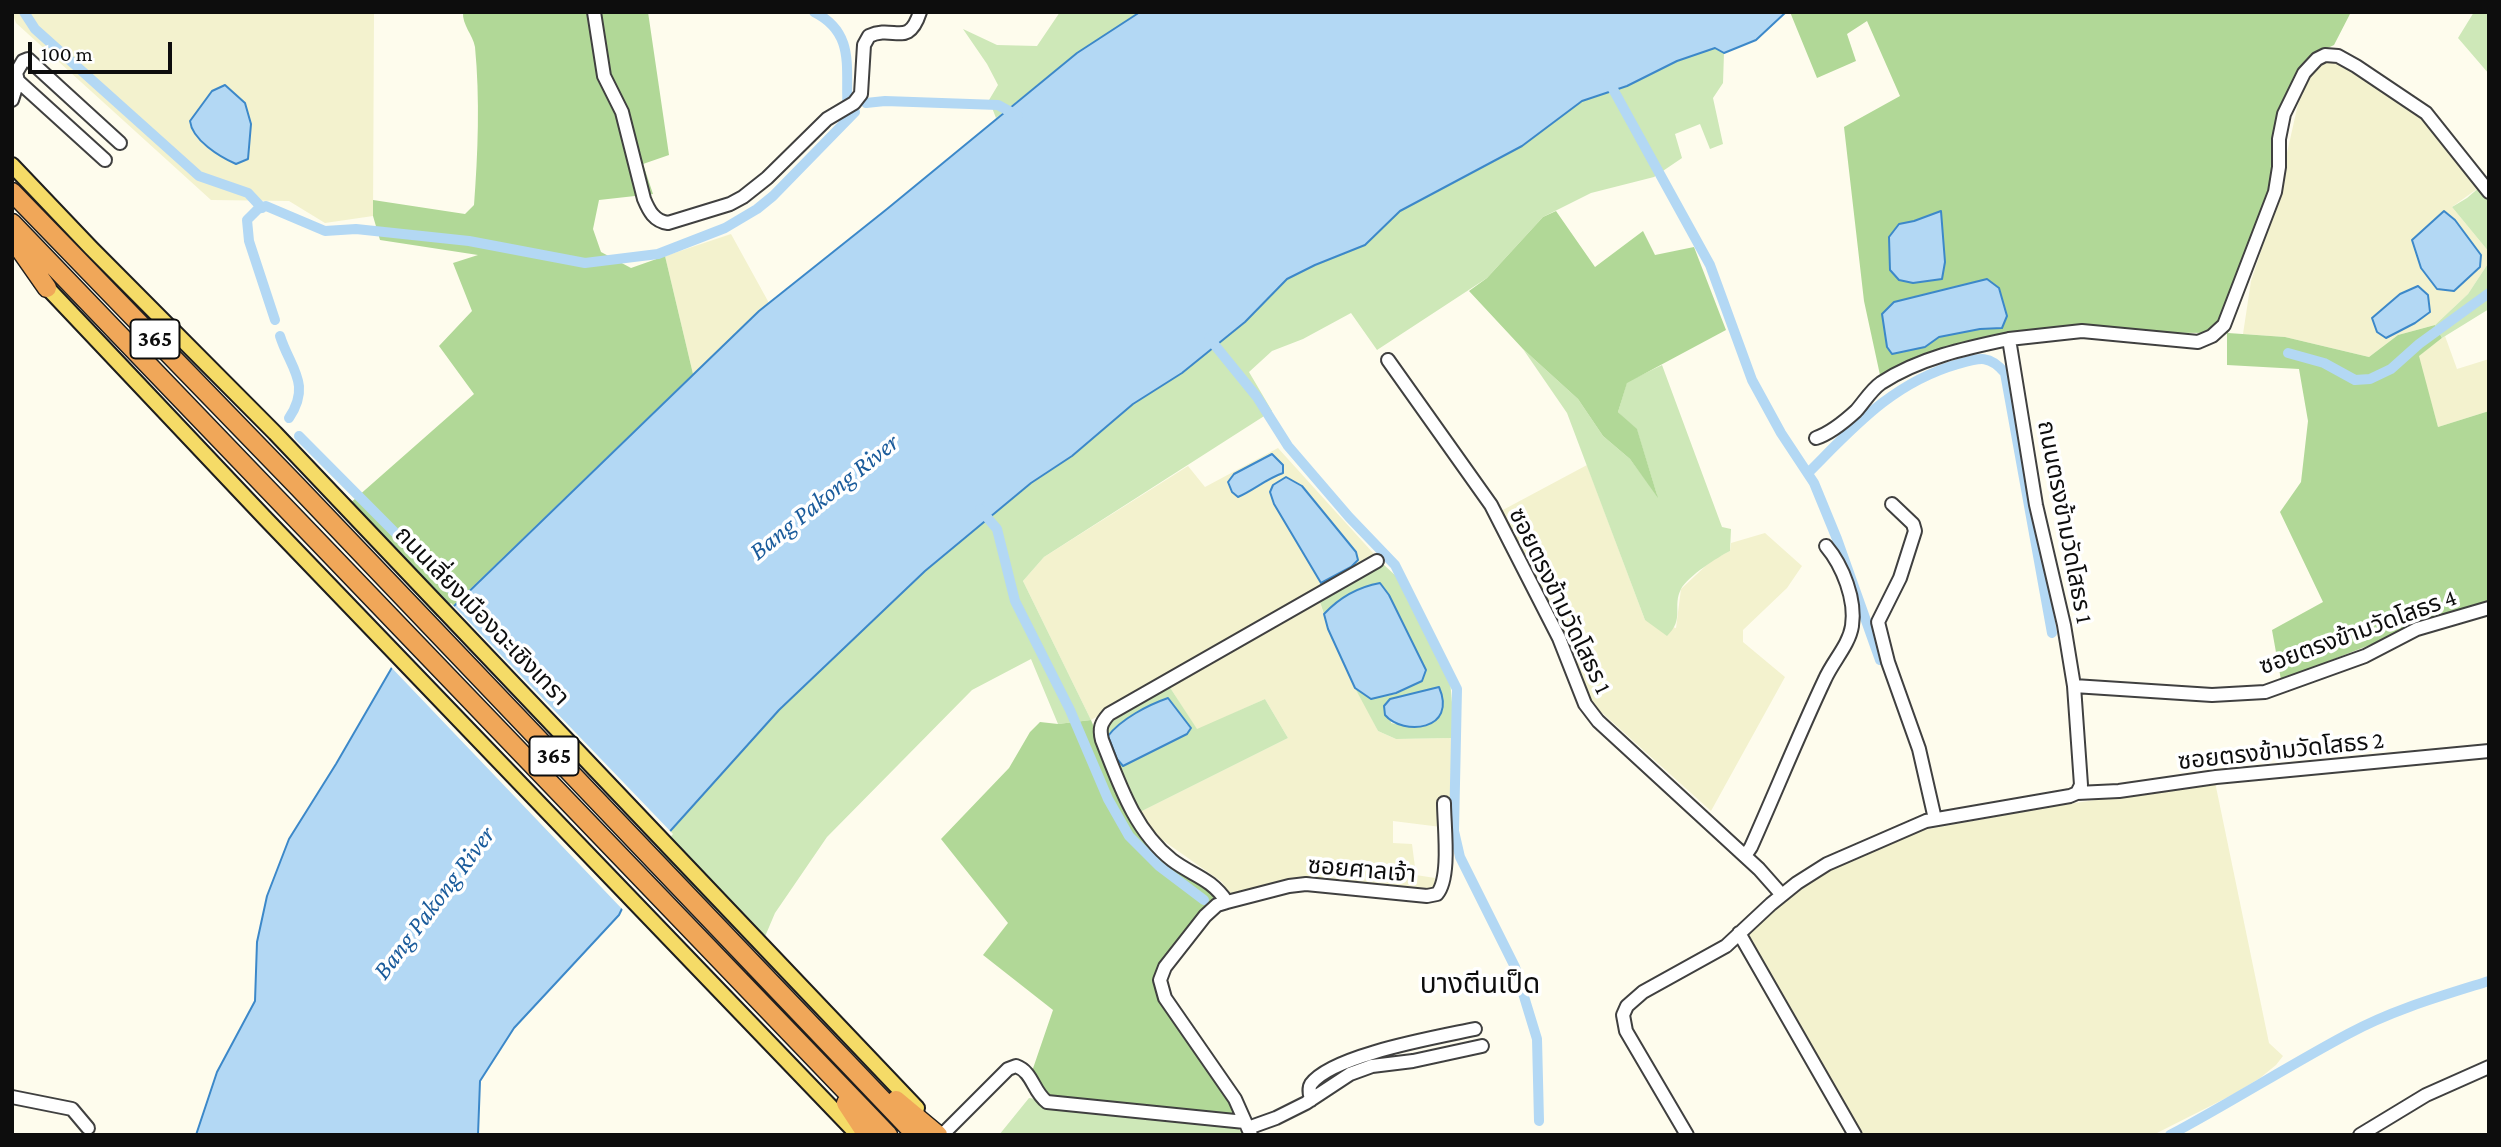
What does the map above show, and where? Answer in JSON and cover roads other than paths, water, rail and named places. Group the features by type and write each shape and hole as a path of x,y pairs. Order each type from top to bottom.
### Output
{"highway":[{"name":"ถนนเลี่ยงเมืองฉะเชิงเทรา","path":"12,192 297,486 916,1135"},
{"name":"365","path":"12,223 888,1135"},
{"path":"12,238 47,288"},
{"path":"834,1049 941,1135"},
{"path":"819,1063 867,1135"}],"main road":[{"name":"ถนนเลี่ยงเมืองฉะเชิงเทรา","path":"12,165 314,475 941,1135"},
{"name":"365","path":"12,251 858,1135"}],"street":[{"path":"594,12 604,76 622,112 644,199 649,212 662,222 668,223 730,204 767,178 827,119 847,107 861,94 864,46 869,36 882,32 905,34 913,29 920,12"},
{"path":"1816,438 1829,433 1856,411 1879,384 1939,357 2009,339 2082,331 2198,342 2219,331 2275,192 2279,167 2279,139 2284,114 2304,73 2317,59 2325,55 2338,56 2356,66 2426,113 2489,192"},
{"path":"12,100 18,81 16,73 23,61 28,59 120,143"},
{"path":"18,81 105,160"},
{"name":"ถนนตรงข้ามวัดโสธร 1","path":"2009,339 2036,505 2064,625 2074,686 2082,780 2077,793"},
{"name":"ซอยตรงข้ามวัดโสธร 1","path":"1388,360 1491,505 1559,638 1585,704 1607,730 1745,856 1782,895"},
{"path":"1892,504 1913,524 1916,531 1900,578 1878,622 1888,662 1919,749 1935,819"},
{"path":"1745,856 1826,676 1850,636 1853,623 1850,593 1833,554 1826,546"},
{"path":"1227,901 1207,880 1173,861 1139,826 1102,740 1101,723 1109,714 1377,561"},
{"name":"ซอยตรงข้ามวัดโสธร 4","path":"2074,686 2212,695 2265,692 2365,656 2417,629 2489,608"},
{"name":"ซอยตรงข้ามวัดโสธร 2","path":"2077,793 2119,791 2216,777 2489,751"},
{"path":"1687,1135 1626,1031 1623,1015 1627,1006 1643,992 1710,956 1782,895 1827,864 1915,825 1935,819 2077,793"},
{"name":"ซอยศาลเจ้า","path":"1248,1128 1235,1098 1168,1004 1160,985 1165,967 1212,909 1227,901 1306,884 1427,896 1437,894 1442,889 1445,869 1444,803"},
{"path":"1739,933 1855,1135"},
{"path":"1311,1100 1309,1091 1317,1079 1365,1054 1475,1029"},
{"path":"941,1135 1008,1069 1016,1066 1027,1073 1039,1095 1047,1102 1248,1128 1276,1118 1311,1100 1350,1074 1373,1066 1413,1061 1482,1046"},
{"path":"2360,1135 2426,1095 2489,1067"},
{"path":"12,1097 72,1109 88,1128"}],"water":[{"name":"Bang Pakong River","path":"1140,12 1786,12 1756,40 1724,53 1715,48 1677,61 1627,86 1582,101 1522,146 1400,211 1365,245 1287,279 1245,322 1182,373 1133,404 1072,456 1031,483 925,571 779,710 646,858 619,915 514,1028 480,1081 478,1135 196,1135 217,1072 255,1001 257,942 267,896 289,839 394,664 759,311 1077,53"},
{"path":"225,85 245,103 251,124 248,159 236,164 201,141 190,121 212,91"},
{"path":"1941,211 1945,262 1942,279 1913,283 1899,280 1890,270 1889,237 1899,224"},
{"path":"2444,211 2455,220 2481,255 2480,267 2454,291 2437,289 2421,268 2412,240"},
{"path":"1987,279 1999,288 2007,316 2002,328 1980,329 1939,337 1925,347 1892,354 1887,347 1882,314 1894,302"},
{"path":"2418,286 2428,295 2430,312 2386,338 2377,332 2372,318 2400,294"},
{"path":"1272,454 1283,465 1283,473 1238,497 1232,492 1228,482 1234,474"},
{"path":"1286,477 1302,486 1356,552 1358,560 1351,567 1321,583 1274,504 1270,492 1273,485"},
{"path":"1380,583 1389,595 1426,670 1422,681 1396,693 1371,699 1355,688 1328,629 1324,614 1349,594"},
{"path":"1439,687 1443,702 1441,713 1435,721 1415,727 1404,726 1385,715 1384,706 1390,699"},
{"path":"1168,698 1191,728 1187,734 1123,766 1117,759 1108,736 1135,713"}],"waterway":[{"path":"24,12 35,29 199,176 248,193 262,208"},
{"path":"814,12 828,21 843,43 846,55 848,113"},
{"path":"1608,80 1710,265 1752,380 1781,433 1814,483 1880,660"},
{"path":"866,103 885,101 998,105 1018,116"},
{"path":"275,320 249,241 247,220 258,209 266,206 325,231 356,229 469,241 585,263 658,254 725,228 757,209 855,112"},
{"path":"2288,353 2324,363 2355,380 2370,379 2391,369 2419,344 2489,293"},
{"path":"280,336 299,386 296,406 289,418"},
{"path":"1209,338 1257,397 1288,446 1349,517 1395,565 1457,689 1454,831 1460,857 1515,967 1537,1039 1539,1121"},
{"path":"1808,473 1875,408 1913,383 1934,372 1972,360 1983,359 1994,363 2005,373 2052,633"},
{"path":"299,436 469,607"},
{"path":"980,509 997,529 1015,601 1070,710 1108,799 1129,836 1159,866 1204,900"},
{"path":"2170,1135 2365,1025 2417,1004 2489,981"}],"district":[{"name":"บางตีนเป็ด","path":"1480,984"}]}
